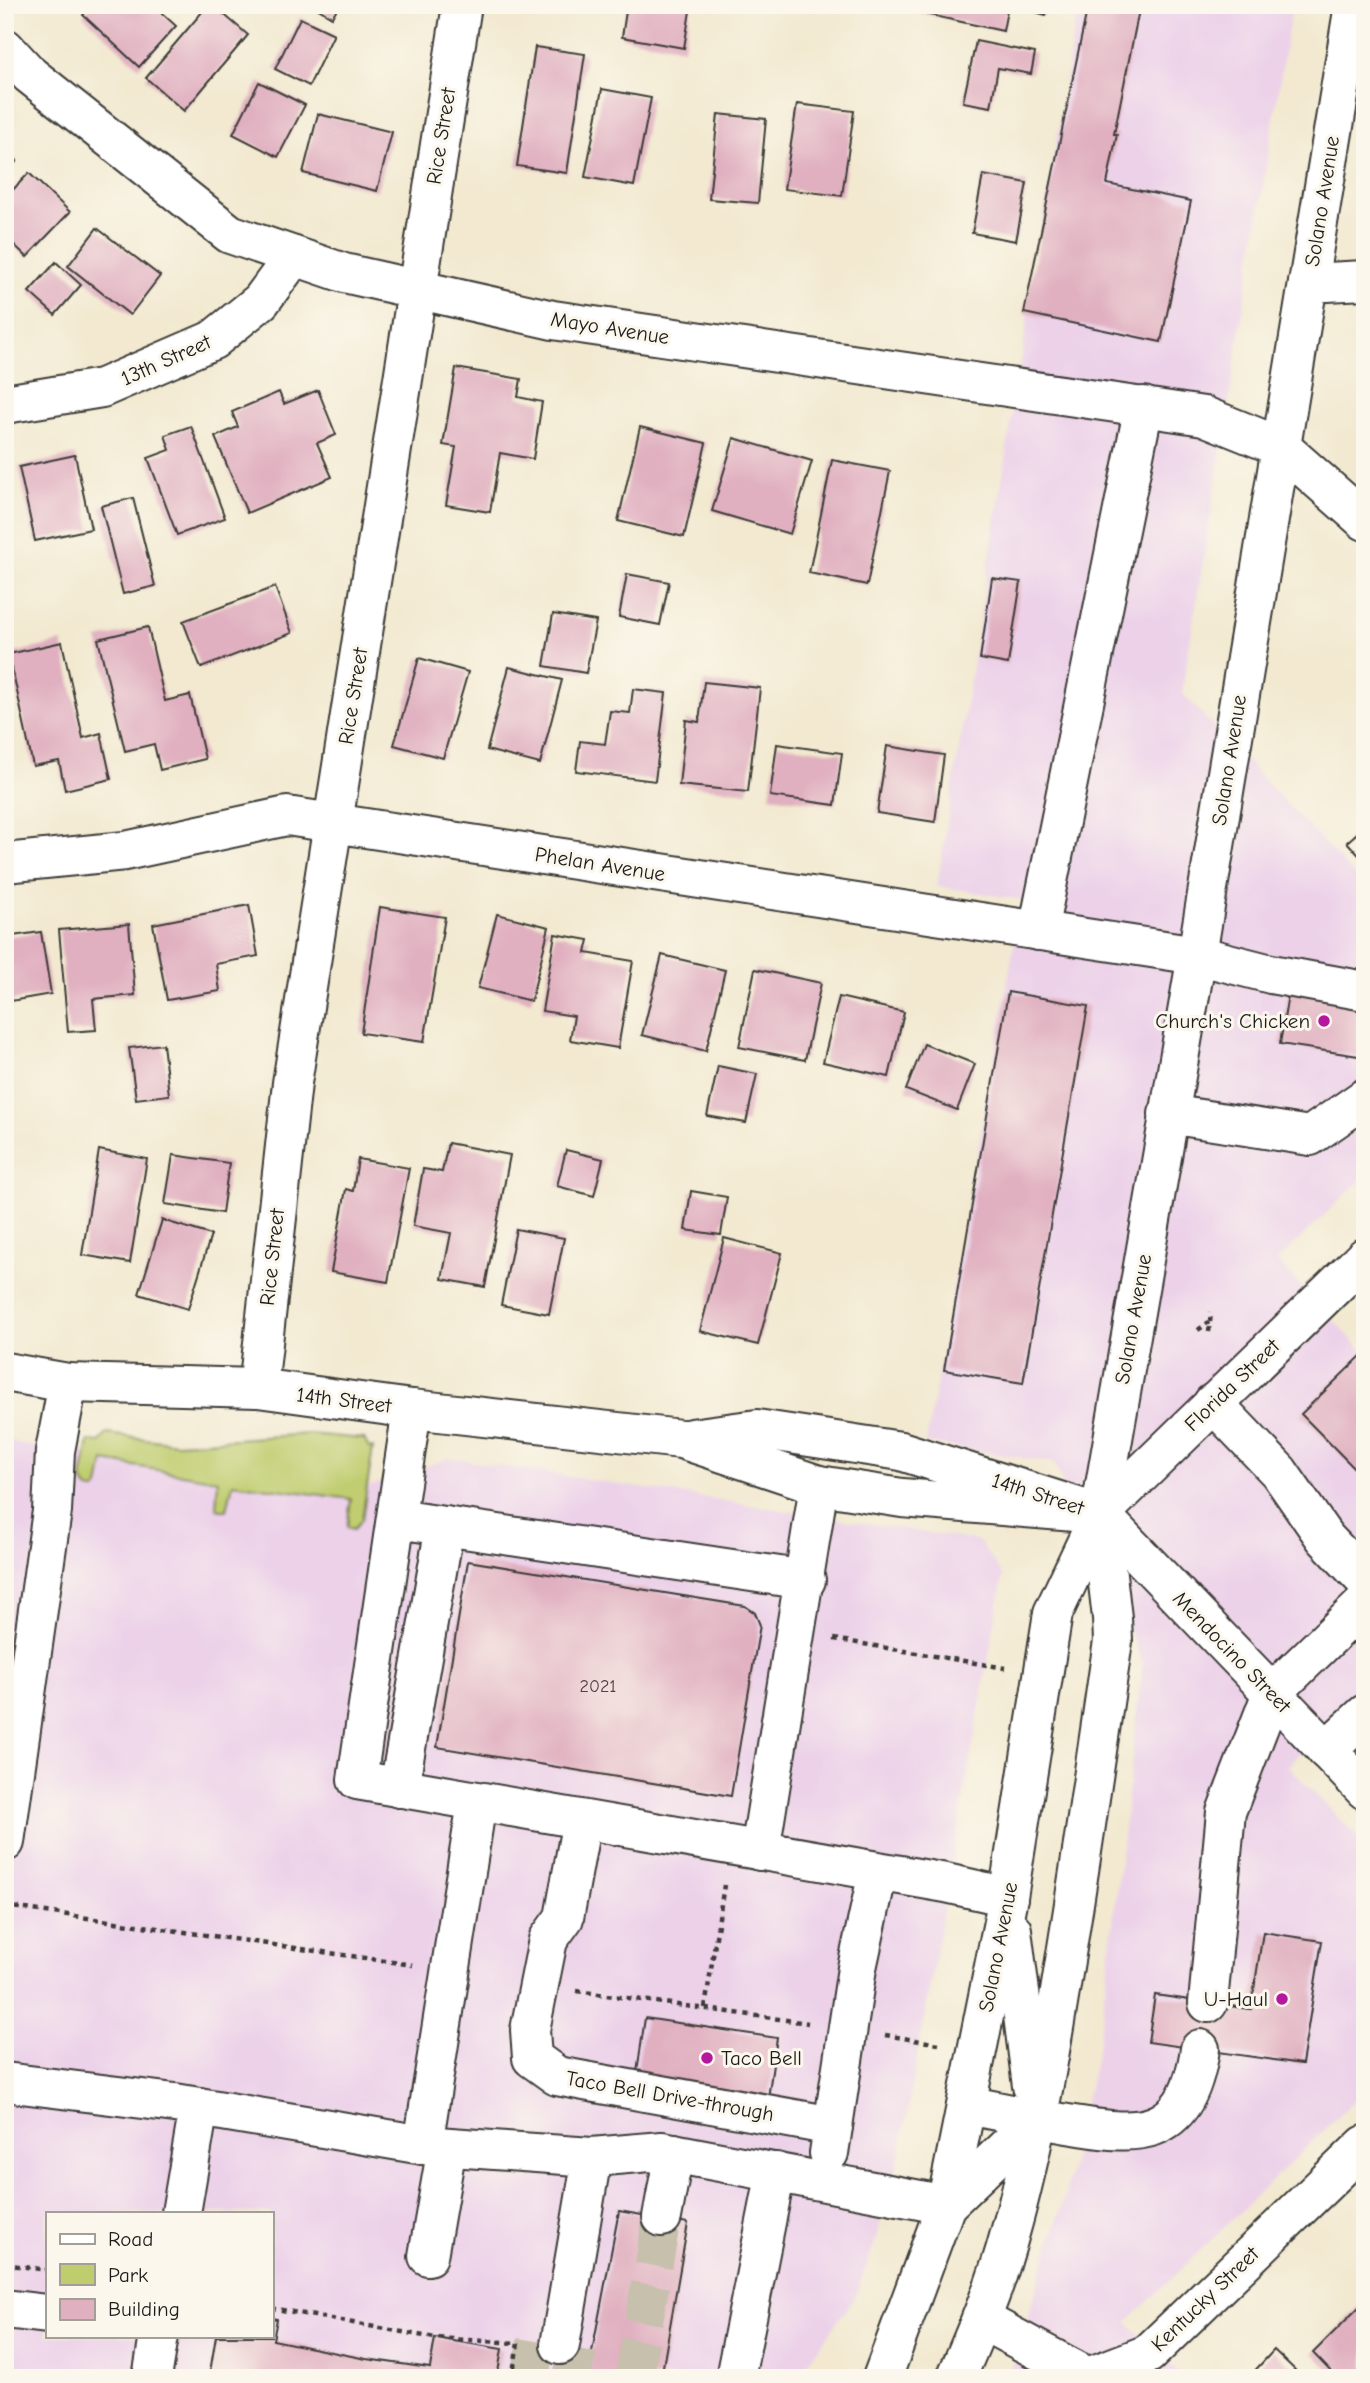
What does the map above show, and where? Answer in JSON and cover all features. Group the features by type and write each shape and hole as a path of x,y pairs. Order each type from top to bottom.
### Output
{"street":[{"name":"Rice Street","path":"258,1388 292,1083 462,5"},
{"name":"Solano Avenue","path":"882,2378 946,2205 1008,1897 1053,1613 1100,1514 1197,955 1354,5"},
{"name":"Mayo Avenue","path":"5,48 30,75 230,234 344,273 553,320 1204,415 1281,447 1365,521"},
{"name":"13th Street","path":"5,404 102,388 213,340 261,301 294,256"},
{"path":"1308,283 1365,280"},
{"path":"1038,931 1144,406"},
{"name":"Phelan Avenue","path":"5,863 125,851 287,816 1197,955 1271,975 1365,991"},
{"path":"1168,1114 1310,1136 1365,1098"},
{"name":"Florida Street","path":"1100,1514 1365,1257"},
{"name":"14th Street","path":"5,1372 68,1383 258,1388 412,1409 681,1439 819,1485 902,1498 1100,1514"},
{"path":"5,1842 52,1511 55,1451 68,1383"},
{"path":"1213,1403 1279,1472 1325,1538 1365,1580"},
{"path":"412,1409 357,1780 1008,1897 1036,2119"},
{"name":"14th Street","path":"681,1439 757,1429 901,1451 1100,1514"},
{"path":"745,1848 796,1632 819,1485"},
{"name":"Solano Avenue","path":"956,2378 982,2320 1010,2236 1030,2155 1084,1847 1113,1641 1100,1514"},
{"name":"Mendocino Street","path":"1100,1514 1365,1790"},
{"path":"397,1519 806,1580"},
{"path":"400,1788 444,1526"},
{"path":"1208,2003 1226,1812 1272,1693 1365,1603"},
{"path":"1326,1750 1365,1714"},
{"path":"428,2256 435,2146 477,1802"},
{"name":"Taco Bell Drive-through","path":"582,1820 564,1918 548,1940 530,2030 532,2058 557,2076 833,2126"},
{"path":"825,2180 857,1968 878,1872"},
{"path":"967,2105 1036,2119 1131,2132 1153,2126 1175,2115 1189,2095 1196,2075 1200,2049"},
{"path":"5,2082 200,2107 435,2146 592,2157 662,2151 946,2205 1036,2119"},
{"path":"181,2212 200,2107"},
{"name":"Kentucky Street","path":"982,2320 1088,2377 1148,2354 1365,2144"},
{"path":"662,2217 674,2154"},
{"path":"558,2345 584,2314 568,2295 592,2157"},
{"path":"735,2378 776,2172"},
{"path":"5,2309 46,2314"},
{"path":"152,2378 159,2338"},
{"path":"860,2378 897,2340"}],"path":[{"path":"1209,1332 1211,1312"},
{"path":"1198,1330 1210,1322"},
{"path":"796,1632 1013,1669"},
{"path":"705,2008 745,1848"},
{"path":"5,2264 46,2270"},
{"path":"273,2308 435,2338 518,2343 512,2378"}],"shaded area":[{"path":"1078,5 1292,5 1182,693 1365,887 1365,1176 1277,1261 1365,1353 1365,1690 1288,1766 1365,1845 1365,2090 1127,2322 1183,2378 1009,2378 1065,2196 1099,2042 1143,1662 1054,1463 926,1443 1022,900 937,886"},
{"path":"5,1440 55,1451 94,1452 352,1493 449,1458 979,1541 1003,1576 899,2158 875,2242 855,2297 797,2378 5,2378"}],"green space":[{"path":"107,1434 177,1443 309,1434 364,1439 369,1448 373,1448 362,1519 354,1529 347,1527 351,1499 233,1483 227,1510 220,1510 216,1507 218,1480 104,1461 99,1487 90,1489 82,1479 89,1441 100,1442"}],"building":[{"path":"92,5 153,5 176,26 139,67 83,15"},
{"path":"208,5 213,5 248,35 184,111 146,78"},
{"path":"312,5 339,5 332,17"},
{"path":"627,5 691,5 684,48 622,37"},
{"path":"884,5 1008,5 1003,31"},
{"path":"1020,5 1049,5 1046,15 1020,8"},
{"path":"1088,5 1140,5 1114,134 1117,134 1107,184 1191,201 1161,342 1024,313"},
{"path":"300,18 334,34 309,86 275,69"},
{"path":"976,41 1035,53 1031,74 998,68 991,107 963,102"},
{"path":"535,47 585,54 567,173 517,166"},
{"path":"259,82 305,105 278,157 233,134"},
{"path":"602,89 651,98 634,186 585,177"},
{"path":"797,104 854,111 842,196 784,189"},
{"path":"318,114 392,132 377,191 303,173"},
{"path":"718,114 766,119 758,203 709,199"},
{"path":"5,149 17,161 5,172"},
{"path":"29,173 70,212 27,257 5,236 5,198"},
{"path":"983,175 1027,183 1016,241 972,233"},
{"path":"97,228 160,276 130,315 68,266"},
{"path":"56,262 81,285 55,315 29,292"},
{"path":"456,368 521,379 518,397 542,402 533,459 500,453 490,512 446,505 456,447 443,445"},
{"path":"318,390 336,435 317,443 332,477 247,513 215,437 238,427 232,412 279,392 284,404"},
{"path":"191,426 225,518 177,535 148,458 170,450 165,435"},
{"path":"640,427 706,443 684,537 618,521"},
{"path":"734,438 812,461 790,534 712,511"},
{"path":"75,455 91,529 35,541 19,467"},
{"path":"832,460 890,471 867,585 809,573"},
{"path":"133,498 155,586 123,594 101,506"},
{"path":"627,574 669,582 660,625 619,617"},
{"path":"992,578 1021,582 1008,664 980,659"},
{"path":"275,587 292,633 201,668 183,621"},
{"path":"553,614 596,621 586,673 544,666"},
{"path":"148,627 165,701 190,695 205,759 160,770 154,744 125,751 98,639"},
{"path":"62,642 83,738 101,733 111,779 65,790 59,761 33,766 9,654"},
{"path":"419,658 468,672 443,758 394,745"},
{"path":"509,667 562,680 540,764 487,750"},
{"path":"704,682 760,688 748,792 679,785 686,720 699,722"},
{"path":"633,689 666,693 655,781 576,771 580,741 605,744 610,711 630,713"},
{"path":"777,744 842,753 835,805 770,796"},
{"path":"887,746 944,755 935,822 877,813"},
{"path":"1365,826 1365,862 1347,842"},
{"path":"249,905 258,956 216,964 220,991 167,1000 153,924"},
{"path":"380,907 445,917 424,1042 361,1033"},
{"path":"497,914 549,927 531,1001 478,988"},
{"path":"129,924 135,995 93,999 96,1030 68,1032 59,930"},
{"path":"41,932 51,994 5,1002 5,937"},
{"path":"555,934 589,940 586,953 633,961 618,1048 570,1040 574,1016 542,1011"},
{"path":"662,955 725,970 706,1051 642,1035"},
{"path":"755,969 821,983 805,1060 739,1047"},
{"name":"Church's Chicken","path":"1289,988 1365,999 1365,1057 1280,1044"},
{"path":"1008,992 1088,1006 1023,1383 944,1370"},
{"path":"839,997 904,1012 889,1077 823,1062"},
{"path":"163,1044 169,1095 136,1099 129,1048"},
{"path":"924,1044 975,1064 957,1110 906,1090"},
{"path":"718,1066 757,1074 746,1123 707,1116"},
{"path":"448,1143 510,1155 485,1287 442,1279 451,1233 413,1226 423,1169 442,1172"},
{"path":"99,1150 147,1159 130,1263 82,1255"},
{"path":"566,1150 603,1159 594,1196 557,1186"},
{"path":"173,1155 229,1163 222,1213 165,1204"},
{"path":"358,1159 409,1168 388,1282 331,1272 346,1189 353,1191"},
{"path":"691,1191 727,1197 721,1235 685,1230"},
{"path":"162,1220 211,1235 188,1309 139,1294"},
{"path":"516,1229 564,1238 549,1314 501,1305"},
{"path":"724,1238 782,1253 758,1345 700,1331"},
{"path":"1365,1352 1365,1479 1301,1414"},
{"path":"468,1561 745,1606 755,1613 760,1625 731,1796 437,1747"},
{"name":"U-Haul","path":"1263,1932 1322,1941 1302,2064 1148,2042 1155,1995 1251,2009"},
{"name":"Taco Bell","path":"645,2018 777,2038 768,2098 636,2079"},
{"path":"619,2211 688,2223 661,2378 587,2378"},
{"path":"1362,2304 1365,2306 1365,2378 1337,2378 1313,2353"},
{"path":"273,2318 277,2319 273,2340 366,2359 430,2368 435,2338 502,2349 497,2378 209,2378 216,2338 273,2338"},
{"path":"1274,2350 1295,2370 1287,2378 1248,2378"}],"tunnel":[{"path":"634,2378 662,2217"},
{"path":"530,2378 536,2341"},
{"path":"572,2378 578,2349"}],"place":[{"name":"Church's Chicken","path":"1324,1021"},
{"name":"U-Haul","path":"1282,1999"},
{"name":"Taco Bell","path":"707,2058"}]}
